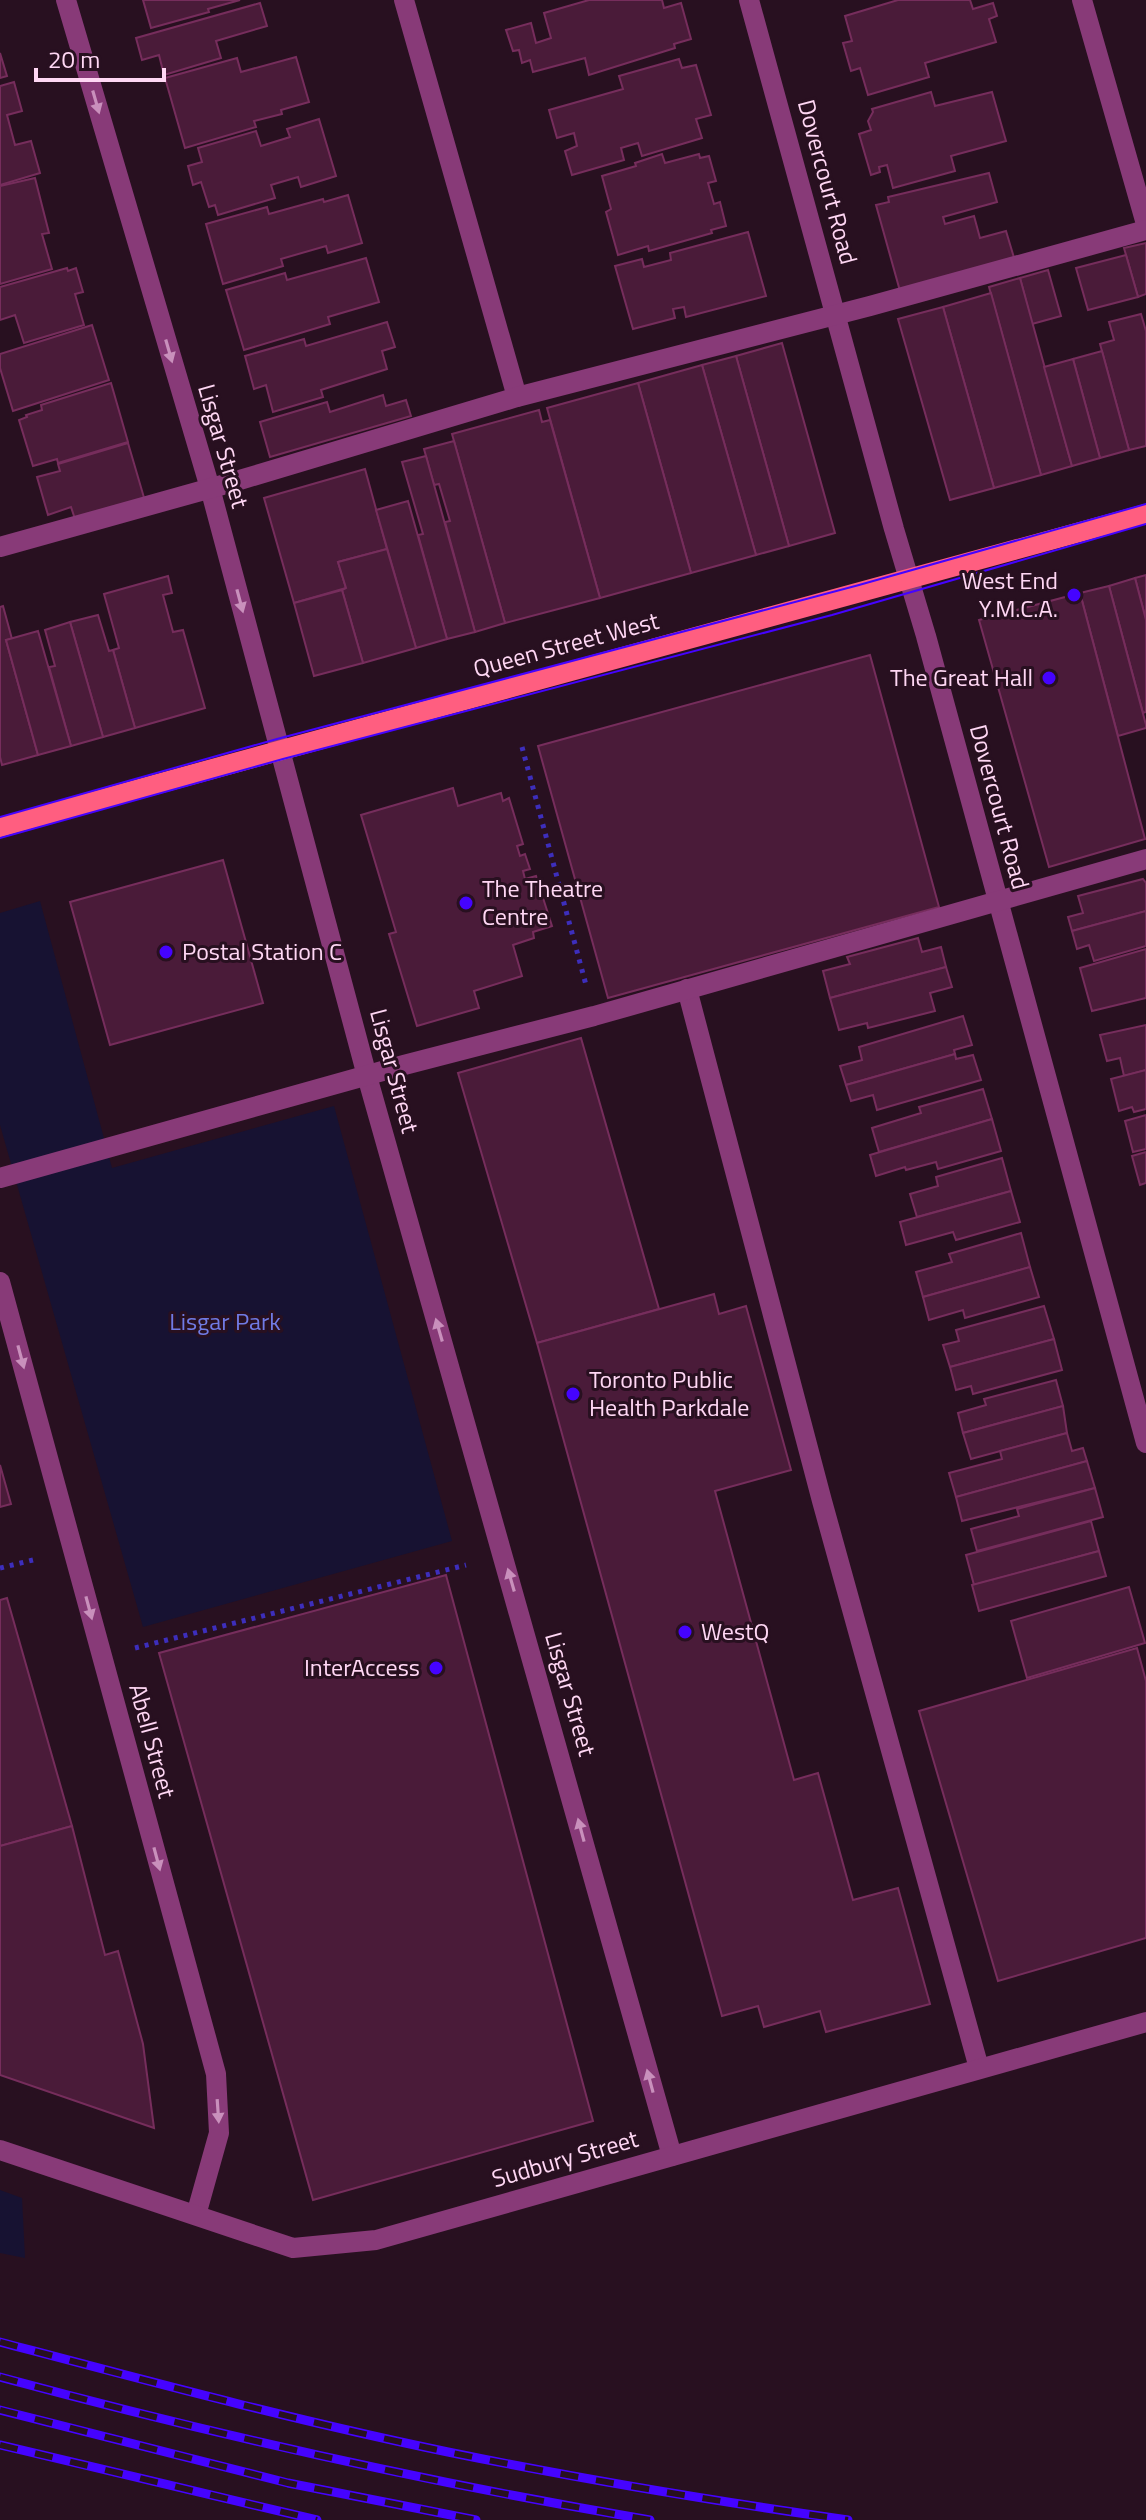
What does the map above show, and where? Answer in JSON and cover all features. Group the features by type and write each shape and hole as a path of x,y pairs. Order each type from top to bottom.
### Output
{"main road":[{"name":"Queen Street West","path":"0,827 1146,514"}],"street":[{"name":"Lisgar Street","path":"66,0 210,488 367,1076 672,2156"},
{"path":"404,0 517,397"},
{"name":"Dovercourt Road","path":"749,0 1146,1443"},
{"path":"0,547 517,397 870,306 1146,227 1082,0"},
{"path":"0,1178 594,1016 1146,859"},
{"path":"687,989 822,1501 979,2068"},
{"name":"Abell Street","path":"0,1282 216,2074 219,2133 196,2215"},
{"name":"Sudbury Street","path":"0,2150 293,2248 376,2240 1146,2022"}],"path":[{"path":"522,747 594,1016"},
{"path":"0,1568 33,1560"},
{"path":"135,1648 416,1581 466,1565"}],"green space":[{"name":"Lisgar Park","path":"40,901 112,1168 334,1106 452,1541 143,1627 0,1125 0,913"},
{"path":"0,2190 22,2198 25,2258 0,2253"}],"building":[{"path":"143,0 240,0 151,28"},
{"path":"589,0 662,0 664,8 681,3 691,39 674,44 675,48 589,75 585,58 533,72 530,60 522,63 519,50 513,51 506,30 531,23 536,43 551,38 544,13"},
{"path":"898,0 970,0 973,9 993,3 997,16 989,19 996,42 925,63 929,77 868,95 860,68 851,71 843,43 852,41 845,16"},
{"path":"260,3 267,26 216,41 221,58 164,75 159,55 142,60 136,38"},
{"path":"0,53 7,76 0,78"},
{"path":"296,57 309,102 281,110 282,114 254,121 256,127 185,148 165,78 237,58 241,72"},
{"path":"679,59 682,68 696,65 711,115 696,119 702,138 642,156 638,143 621,148 624,160 572,175 565,151 577,146 574,133 557,138 549,110 623,89 619,76"},
{"path":"14,82 22,111 7,115 15,145 31,141 40,173 0,185 0,86"},
{"path":"931,92 935,106 992,92 1006,141 951,156 955,171 893,188 887,165 879,167 880,172 871,175 859,134 871,130 868,121 872,109"},
{"path":"319,119 336,176 301,187 298,177 271,185 275,198 218,215 215,205 209,207 201,182 193,185 188,166 202,162 198,148 256,131 261,146 290,137 287,129"},
{"path":"662,154 665,163 699,154 700,158 709,156 716,181 708,183 714,204 720,202 726,226 649,251 648,246 618,255 606,212 611,209 602,176"},
{"path":"989,173 997,202 943,217 945,224 974,216 980,238 1006,231 1015,261 900,291 876,205 889,202 888,197"},
{"path":"35,178 49,233 42,234 52,269 0,284 0,186"},
{"path":"348,195 362,243 328,253 326,246 281,259 283,266 223,284 206,224 267,207 269,214"},
{"path":"748,232 766,296 686,317 684,307 673,309 675,318 633,329 615,266 642,259 644,267 671,260 670,253"},
{"path":"1146,243 1146,294 1138,297 1124,248"},
{"path":"1126,255 1138,297 1088,310 1076,268"},
{"path":"366,258 379,302 328,317 330,324 244,350 226,290 285,273 287,280"},
{"path":"67,268 68,271 76,268 83,292 75,294 84,325 24,343 15,315 0,320 0,287"},
{"path":"1048,270 1061,316 1032,324 1020,278"},
{"path":"1020,278 1072,466 1041,475 989,287"},
{"path":"991,293 1041,475 994,488 943,307"},
{"path":"943,307 994,488 950,500 898,319"},
{"path":"1141,314 1146,331 1146,446 1129,450 1100,344 1114,340 1109,322"},
{"path":"387,322 395,347 382,351 387,369 321,390 323,397 273,412 266,385 254,389 245,356 304,339 306,346"},
{"path":"92,325 109,380 13,411 0,368 0,354"},
{"path":"782,343 835,533 789,546 736,356"},
{"path":"1102,351 1129,450 1100,458 1073,359"},
{"path":"736,356 789,546 756,555 702,365"},
{"path":"1073,359 1100,458 1072,466 1044,367"},
{"path":"702,365 756,555 691,573 638,383"},
{"path":"111,383 128,442 58,463 57,459 33,466 19,420 42,410 41,405"},
{"path":"638,383 691,573 600,598 547,408"},
{"path":"383,395 386,406 406,400 411,416 270,457 260,422 327,402 330,412"},
{"path":"539,410 542,422 550,420 600,598 505,623 452,434"},
{"path":"454,441 505,623 475,632 445,522 450,521 439,484 434,485 424,449"},
{"path":"128,443 145,501 76,522 71,507 48,515 37,477 60,471 58,464"},
{"path":"426,456 475,632 447,639 418,535 423,534 402,462"},
{"path":"365,469 387,549 338,562 346,588 294,603 264,498"},
{"path":"408,501 447,639 416,648 376,510"},
{"path":"387,549 416,648 363,663 342,590 346,588 338,562"},
{"path":"1146,575 1146,620 1135,578"},
{"path":"168,576 172,593 163,595 173,632 183,630 205,708 135,728 113,650 119,648 104,594"},
{"path":"1135,578 1146,620 1146,712 1143,713 1109,586"},
{"path":"1109,586 1146,725 1146,728 1118,736 1080,593"},
{"path":"342,590 363,663 314,676 294,603"},
{"name":"The Great Hall","path":"1080,593 1145,839 1049,867 979,620"},
{"path":"3,606 12,639 6,640 38,755 2,765 0,607"},
{"path":"98,615 109,651 113,650 135,728 103,737 70,622"},
{"path":"70,622 103,737 71,746 49,667 55,666 45,630"},
{"path":"38,631 71,746 38,755 6,640"},
{"path":"870,655 939,907 608,998 538,746"},
{"name":"The Theatre Centre","path":"453,788 458,806 501,793 503,801 509,798 523,844 517,846 520,856 525,854 530,869 523,871 525,879 536,876 552,926 533,932 534,938 513,945 522,976 474,991 479,1008 417,1026 389,934 396,932 361,815"},
{"name":"Postal Station C","path":"223,860 263,1003 110,1045 70,902"},
{"path":"1143,879 1146,883 1146,911 1072,931 1068,917 1083,913 1078,896"},
{"path":"1146,911 1146,946 1094,961 1089,945 1077,949 1072,931"},
{"path":"918,938 922,952 941,947 946,967 830,998 823,971 850,964 847,957"},
{"path":"1146,949 1146,998 1092,1011 1080,968"},
{"path":"946,967 952,987 930,993 935,1011 868,1028 867,1023 839,1030 830,998"},
{"path":"963,1016 972,1045 954,1050 955,1054 846,1085 840,1066 862,1060 859,1047"},
{"path":"1146,1025 1146,1070 1124,1076 1120,1058 1107,1061 1100,1035"},
{"path":"581,1038 659,1309 537,1343 458,1073"},
{"path":"955,1054 956,1059 973,1055 981,1080 877,1110 873,1095 851,1101 846,1085"},
{"path":"1146,1070 1146,1109 1134,1112 1132,1107 1119,1111 1111,1079"},
{"path":"983,1089 992,1119 879,1152 872,1128 921,1113 919,1107"},
{"path":"1146,1115 1146,1149 1133,1152 1125,1121"},
{"path":"992,1119 1001,1151 938,1169 936,1162 876,1176 870,1155"},
{"path":"1146,1152 1146,1183 1140,1185 1132,1156"},
{"path":"1002,1158 1011,1191 917,1217 910,1194 938,1186 936,1177"},
{"path":"1011,1191 1020,1222 956,1240 953,1232 906,1245 900,1222"},
{"path":"1021,1233 1030,1267 923,1297 916,1272 952,1262 949,1254"},
{"path":"1030,1267 1039,1297 965,1318 963,1310 929,1320 923,1297"},
{"name":"WestQ","path":"714,1294 719,1314 746,1306 791,1470 715,1491 794,1780 818,1773 853,1900 898,1888 930,2004 826,2032 820,2011 764,2027 758,2006 722,2016 537,1343"},
{"path":"1044,1306 1054,1339 950,1367 943,1345 959,1341 956,1330"},
{"path":"1054,1339 1062,1370 973,1394 971,1386 956,1390 950,1367"},
{"path":"1056,1380 1063,1406 963,1433 958,1413 986,1405 984,1399"},
{"path":"1063,1406 1067,1433 971,1459 963,1433"},
{"path":"1067,1433 1072,1451 1083,1448 1087,1461 956,1497 949,1473 1002,1459 1000,1451"},
{"path":"1087,1461 1095,1488 962,1521 956,1497"},
{"path":"0,1465 11,1504 0,1507"},
{"path":"1095,1488 1103,1517 977,1551 971,1529 1019,1516 1017,1509"},
{"path":"1091,1521 1099,1551 974,1585 966,1555"},
{"path":"1099,1551 1106,1576 979,1611 972,1585"},
{"path":"446,1575 593,2121 313,2200 159,1653"},
{"path":"1129,1587 1145,1643 1027,1678 1011,1621"},
{"path":"7,1598 72,1826 0,1846 0,1600"},
{"path":"1137,1648 1146,1681 1146,1938 998,1981 919,1711"},
{"path":"72,1826 105,1955 118,1951 143,2044 154,2128 0,2075 0,1846"}],"tram line":[{"path":"0,817 277,739 859,585 1146,504"},
{"path":"0,838 283,759 832,615 1146,524"}],"railway":[{"path":"0,2342 279,2414 448,2452 647,2489 848,2520"},
{"path":"0,2377 161,2419 324,2456 650,2520"},
{"path":"0,2410 288,2483 476,2520"},
{"path":"0,2445 317,2520"}],"place":[{"name":"West End Y.M.C.A.","path":"1074,595"},
{"name":"The Great Hall","path":"1049,678"},
{"name":"The Theatre Centre","path":"466,903"},
{"name":"Postal Station C","path":"166,952"},
{"name":"Toronto Public Health Parkdale","path":"573,1394"},
{"name":"WestQ","path":"685,1632"},
{"name":"InterAccess","path":"436,1668"}]}
